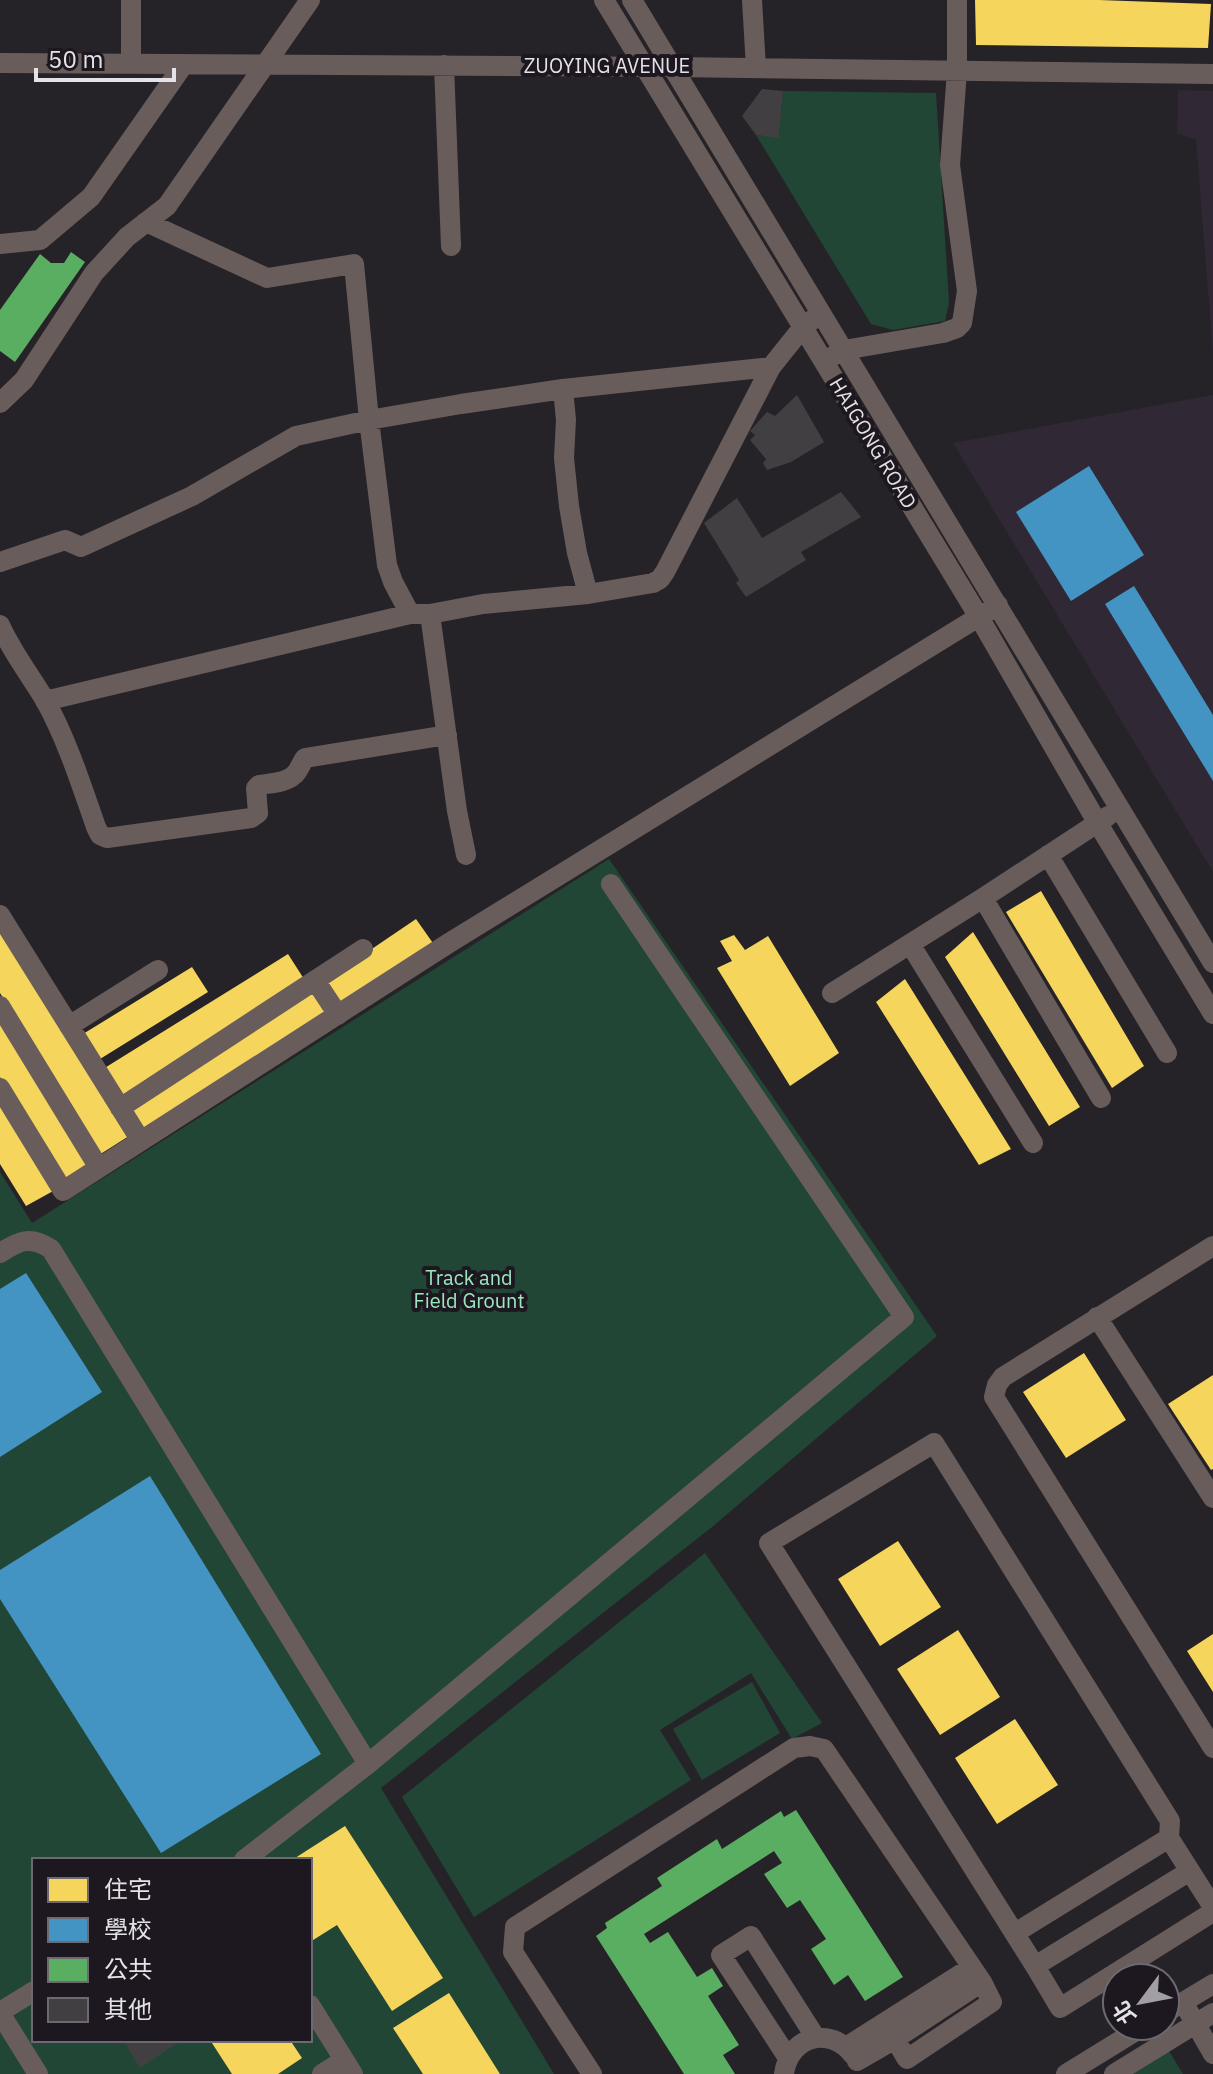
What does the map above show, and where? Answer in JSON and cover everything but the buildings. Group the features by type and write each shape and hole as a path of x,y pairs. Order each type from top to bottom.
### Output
{"street":[{"path":"131,0 131,64"},
{"path":"0,403 24,380 94,273 127,237 167,206 310,0"},
{"name":"HAIGONG ROAD","path":"604,0 979,617 1097,822 1213,1014"},
{"name":"HAIGONG ROAD","path":"632,0 1213,963"},
{"path":"752,0 756,68"},
{"path":"824,362 844,350 943,333 962,323 967,291 950,165 957,71 957,0"},
{"name":"ZUOYING AVENUE","path":"0,63 1213,74"},
{"path":"0,244 40,240 91,197 184,64"},
{"path":"444,65 451,246"},
{"path":"146,222 267,278 354,264 387,565 393,582 420,614 447,735 466,855"},
{"path":"45,701 420,614 653,583 660,579 771,367 803,327 822,314"},
{"path":"0,562 65,540 81,547 192,496 289,439 369,420 563,389 771,367"},
{"path":"563,389 566,420 564,458 569,506 588,594"},
{"path":"0,1088 63,1191 449,943 998,605"},
{"path":"0,625 45,701 75,765 96,827 100,835 107,838 251,818 258,813 256,788 291,778 305,758 447,735"},
{"path":"832,993 1120,808"},
{"path":"1048,855 1167,1053"},
{"path":"247,1858 368,1764 904,1317 611,884"},
{"path":"983,898 1101,1098"},
{"path":"0,915 141,1141"},
{"path":"910,944 1033,1143"},
{"path":"120,1108 363,949"},
{"path":"69,1026 158,970"},
{"path":"315,980 338,1015"},
{"path":"0,1006 99,1168"},
{"path":"0,1253 27,1240 41,1242 51,1249 368,1764"},
{"path":"1212,1246 1003,1377 994,1397 1213,1748"},
{"path":"1097,1317 1213,1498"},
{"path":"934,1443 1170,1821 1169,1838 1190,1871 1213,1910 1060,2008 769,1543 934,1443"},
{"path":"592,2074 513,1952 515,1927 794,1748 810,1746 824,1749 977,1974 992,2002 907,2059 895,2039 854,2061"},
{"path":"1015,1933 1169,1838"},
{"path":"1035,1966 1190,1871"},
{"path":"786,2066 721,1955 751,1936 816,2038"},
{"path":"854,2061 977,1974"},
{"path":"1181,2004 1213,1984"},
{"path":"32,1992 0,2012 38,2074"},
{"path":"312,2008 349,2067 322,2074"},
{"path":"1181,2013 1195,2024 1213,2054"},
{"path":"1114,2074 1213,2013"},
{"path":"786,2066 795,2048 816,2038 827,2038 854,2061"},
{"path":"1066,2074 1118,2042"}],"shaded area":[{"path":"1178,90 1213,91 1213,353 1196,140 1177,133"},
{"path":"1213,395 1213,872 953,443"}],"green space":[{"path":"783,91 936,93 949,303 945,321 893,330 871,324 756,135 779,137"},
{"name":"Track and Field Grount","path":"609,859 937,1336 712,1527 381,1788 554,2074 0,2074 0,1172 32,1223"},
{"path":"705,1553 822,1723 792,1739 751,1673 660,1730 691,1780 474,1917 402,1797"},
{"path":"752,1682 780,1733 702,1780 673,1729"},
{"path":"1169,2051 1183,2074 1133,2074"}]}
